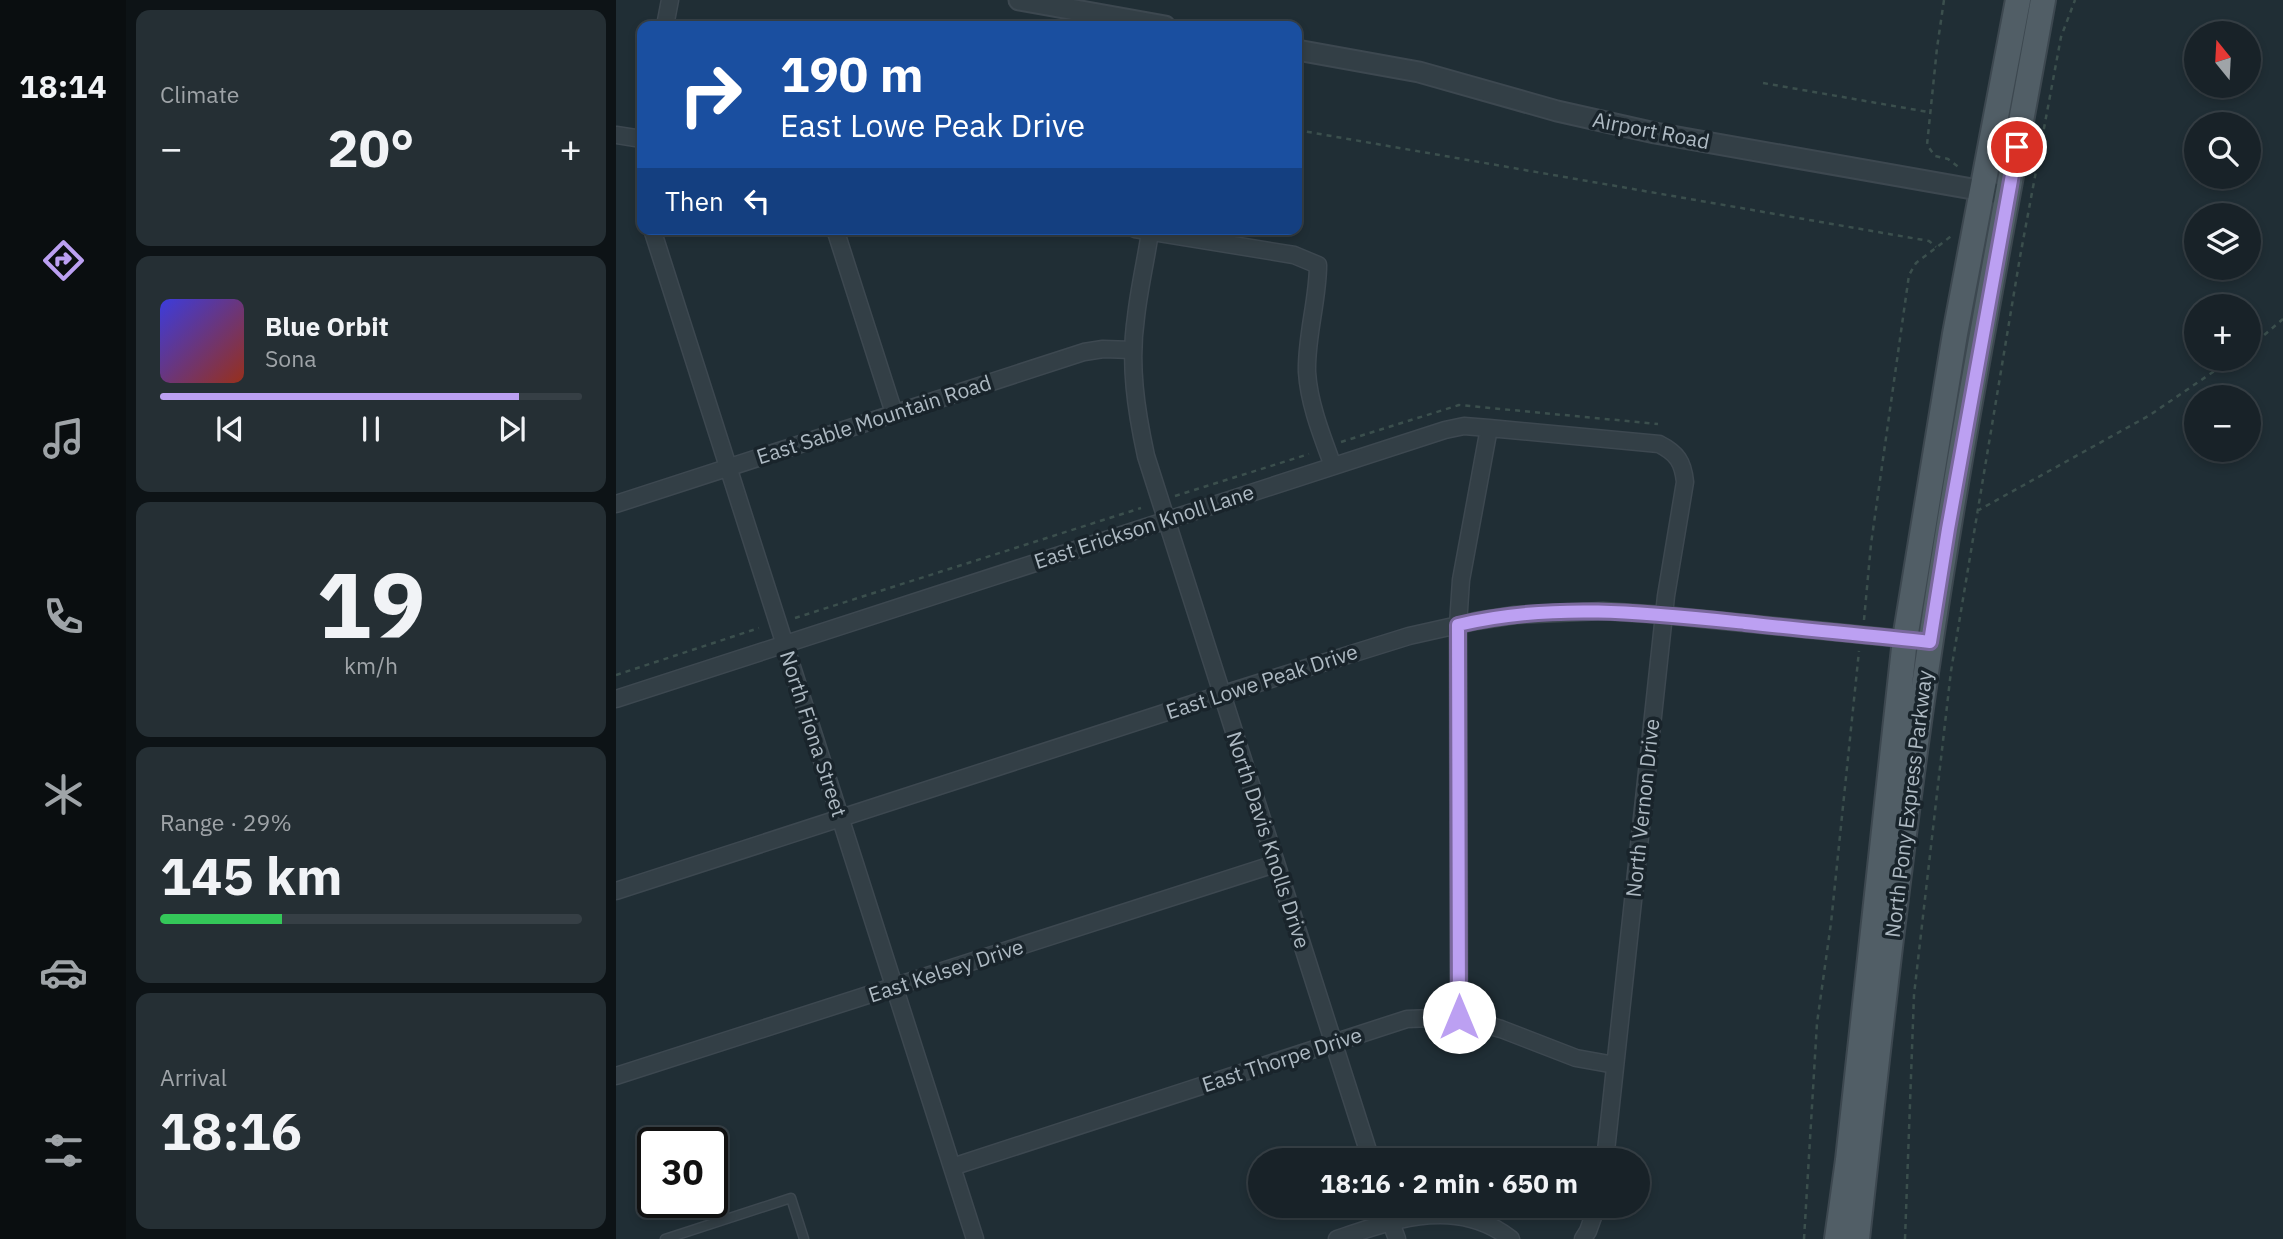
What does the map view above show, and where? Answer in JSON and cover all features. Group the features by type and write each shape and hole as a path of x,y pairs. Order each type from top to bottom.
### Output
{"main road":[{"name":"North Pony Express Parkway","path":"1837,1239 1905,639 1955,334 1972,189 2018,0"},
{"name":"North Pony Express Parkway","path":"1857,1239 1881,1015 1930,642 2043,0"}],"street":[{"path":"666,21 670,0"},
{"path":"1019,0 1137,21"},
{"name":"Airport Road","path":"1302,51 1419,72 1557,111 1655,133 2008,195"},
{"path":"616,135 637,138"},
{"name":"North Fiona Street","path":"654,235 975,1239"},
{"path":"837,235 894,413"},
{"name":"North Davis Knolls Drive","path":"1143,235 1133,350 1139,425 1146,456 1367,1148"},
{"path":"1168,235 1294,255 1318,265 1318,290 1307,373 1312,401 1333,466"},
{"name":"East Sable Mountain Road","path":"616,504 1084,352 1103,349 1133,350"},
{"name":"East Erickson Knoll Lane","path":"616,699 1445,430 1464,426 1659,444 1670,449 1679,458"},
{"path":"1459,1017 1458,625 1461,580 1489,428"},
{"name":"North Vernon Drive","path":"1606,1148 1664,615 1685,482 1679,458"},
{"name":"East Lowe Peak Drive","path":"616,891 1221,695 1409,636 1458,625 1515,615 1603,611 1930,642"},
{"name":"East Kelsey Drive","path":"616,1076 1275,864"},
{"name":"East Thorpe Drive","path":"951,1167 1407,1019 1459,1017 1501,1029 1576,1058 1615,1065"},
{"path":"1336,1239 1391,1222 1430,1214 1454,1215 1478,1221 1511,1239"},
{"path":"1390,1218 1397,1239"},
{"path":"1583,1239 1593,1218"}],"lane":[{"path":"665,1239 791,1198 804,1239"}],"path":[{"path":"1944,0 1928,149 1935,156 1951,160 1961,169 1972,189"},
{"path":"1905,1239 1914,995 1951,671 2020,257 2062,37 2075,0"},
{"path":"1763,83 1930,112"},
{"path":"1302,131 1928,241 1936,248"},
{"path":"1864,620 1871,544 1909,275 1916,263 1953,235 1956,229"},
{"path":"2261,338 2283,319"},
{"path":"1976,511 2150,415 2214,371"},
{"path":"1175,496 1309,454"},
{"path":"795,618 1141,508"},
{"path":"616,675 759,628"},
{"path":"1804,1239 1817,1023 1831,923 1858,651"}],"route":[{"path":"1459,1017 1458,625 1515,615 1603,611 1930,642 2017,147"}]}
